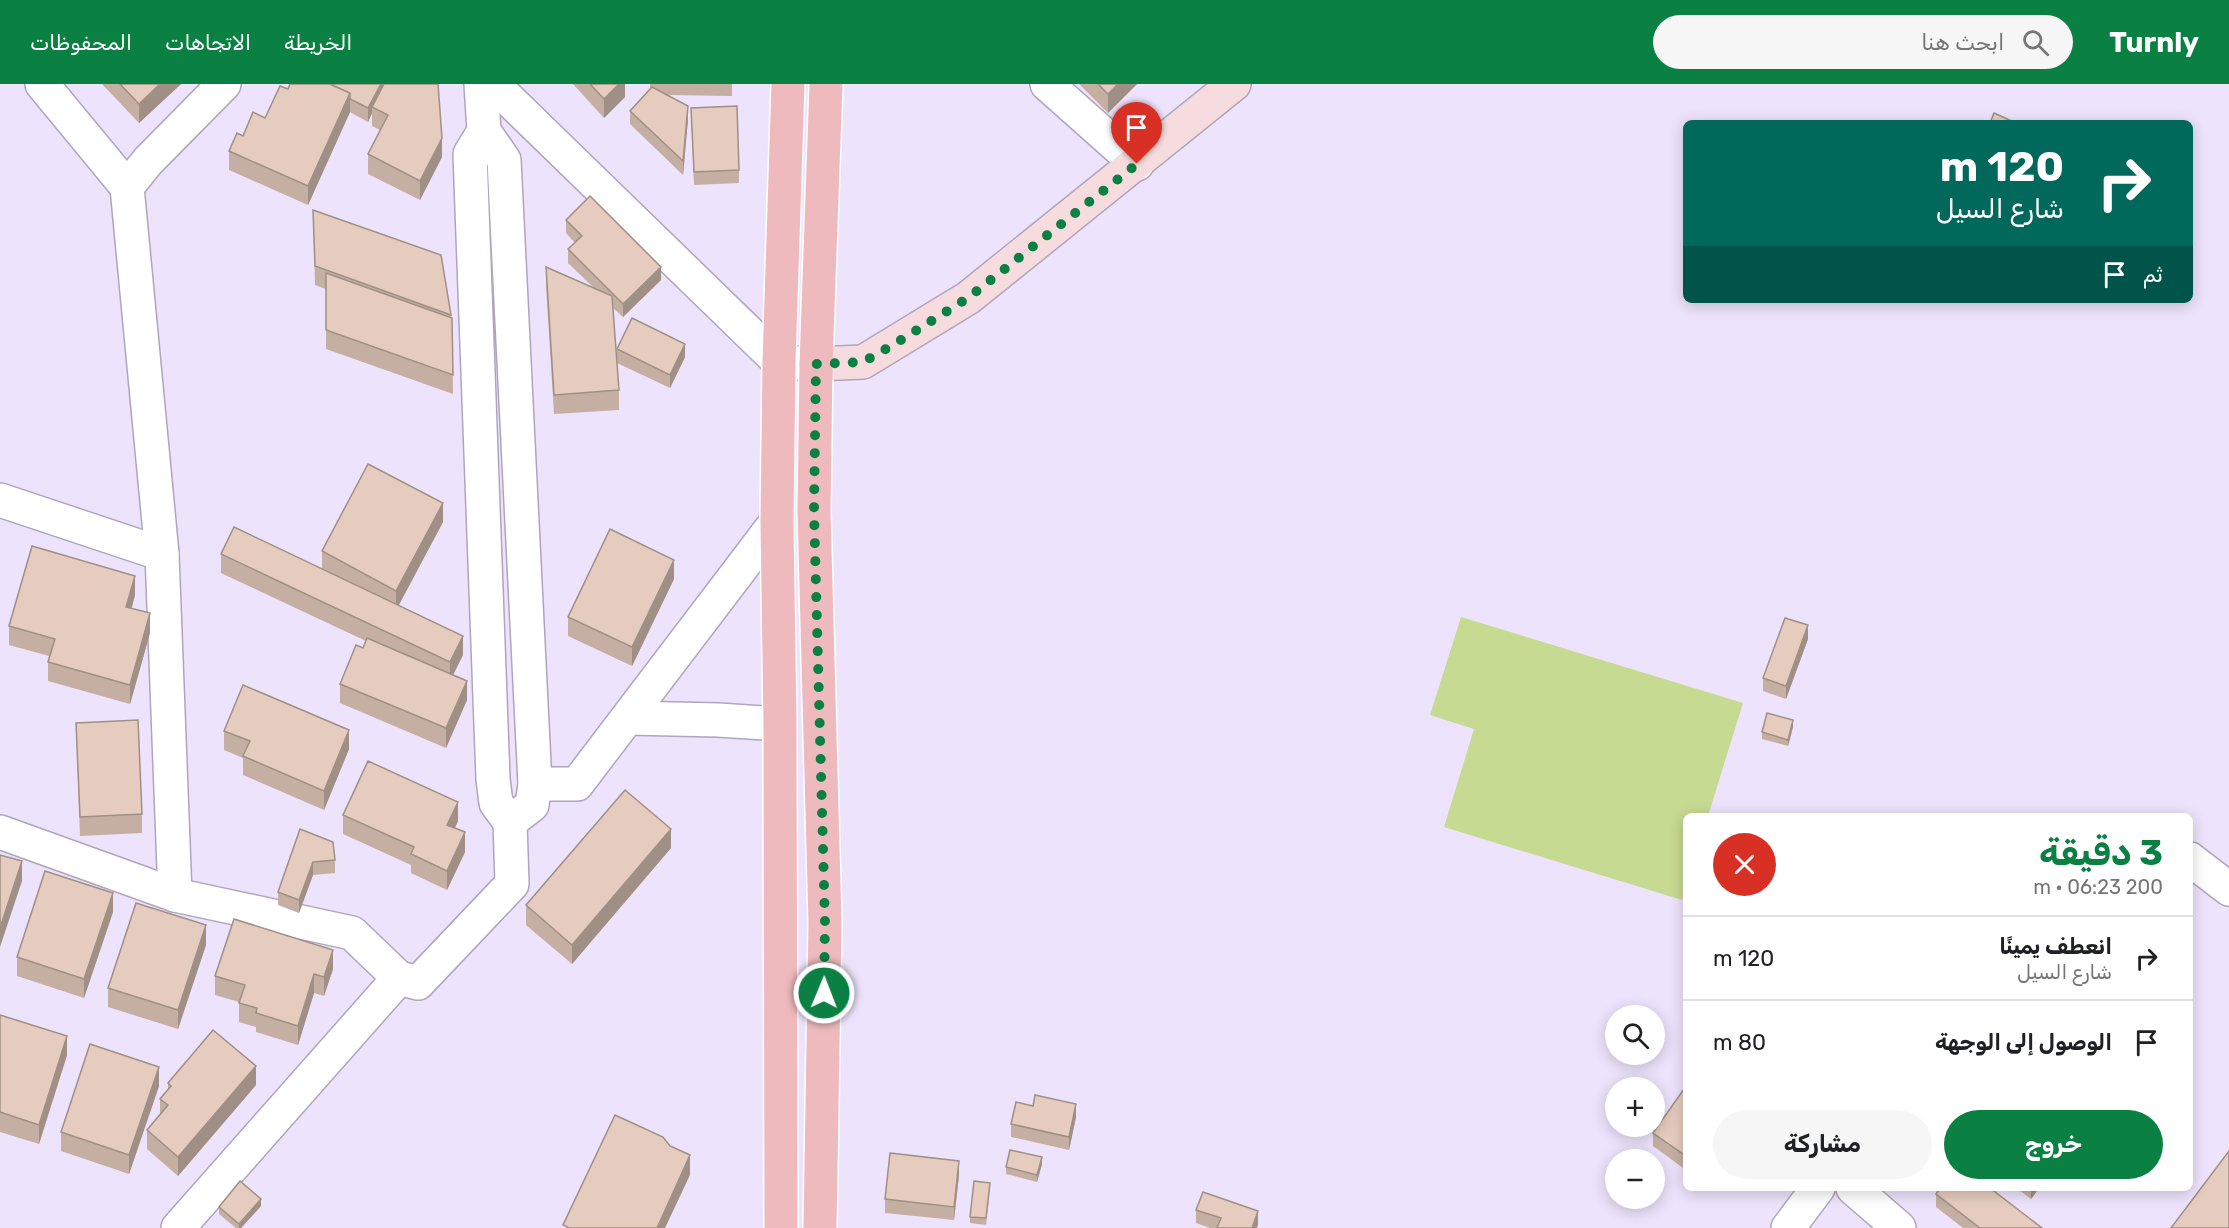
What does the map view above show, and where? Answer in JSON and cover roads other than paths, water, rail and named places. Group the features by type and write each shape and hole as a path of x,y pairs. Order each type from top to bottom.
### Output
{"main road":[{"path":"781,1228 780,724 777,521 778,362 788,84"},
{"path":"820,1228 825,923 814,511 816,364 826,84"}],"street":[{"path":"42,84 128,187 162,554 175,895"},
{"path":"128,187 148,161 224,84"},
{"path":"481,84 484,131 504,160 535,784 532,805 510,822"},
{"path":"493,84 778,362 816,364 863,362 968,298 1234,84"},
{"path":"1047,84 1137,164"},
{"path":"0,832 175,895 352,933 399,978 418,983 512,884 510,822 496,802 492,767 470,153 484,131"},
{"path":"0,500 162,554"},
{"path":"535,784 577,784 777,521"},
{"path":"628,718 780,724"},
{"path":"2193,861 2229,889"},
{"path":"178,1228 399,978"},
{"path":"1788,1228 1816,1191"},
{"path":"1856,1191 1899,1228"}]}
